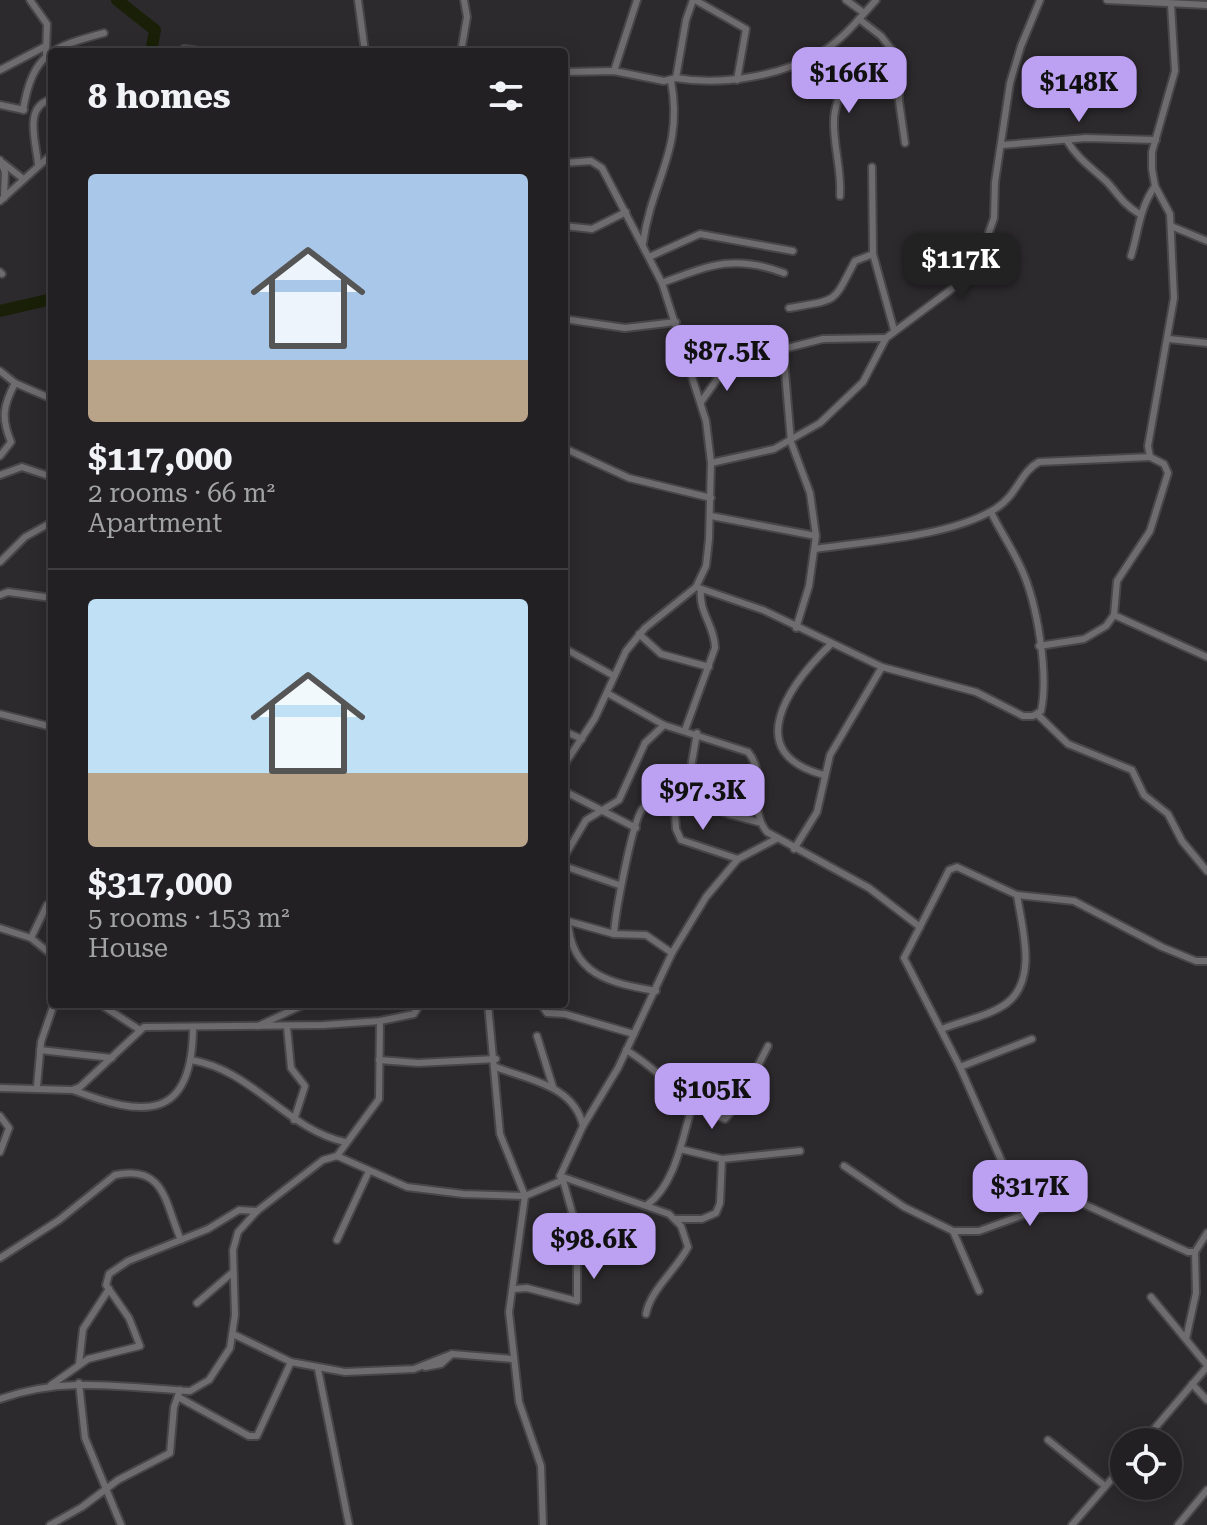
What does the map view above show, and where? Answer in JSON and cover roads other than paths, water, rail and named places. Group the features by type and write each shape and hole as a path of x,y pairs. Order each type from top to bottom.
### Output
{"street":[{"path":"23,110 33,71 45,50 47,24 30,0"},
{"path":"358,0 364,48"},
{"path":"462,48 467,17 464,0"},
{"path":"614,71 637,0"},
{"path":"643,243 653,194 671,151 675,129 674,79 686,20 694,0 746,29 737,80"},
{"path":"846,0 864,13"},
{"path":"568,72 614,71 700,82 737,80 822,52 876,0"},
{"path":"711,463 742,459 791,442 820,423 863,382 886,338 957,285 983,249 994,218 995,182 1010,83 1040,0"},
{"path":"1107,0 1207,5"},
{"path":"1150,457 1148,446 1174,298 1170,214 1155,186 1152,152 1175,71 1171,5"},
{"path":"859,19 881,36 899,59 899,101 905,143"},
{"path":"52,48 104,33"},
{"path":"0,70 48,49"},
{"path":"822,52 843,81 834,114 840,196"},
{"path":"38,164 33,114 40,103 48,100"},
{"path":"0,105 33,114"},
{"path":"1002,145 1115,137 1156,140"},
{"path":"1067,141 1078,159 1108,184 1117,198 1138,213"},
{"path":"2,199 48,157"},
{"path":"1,161 22,178"},
{"path":"1,161 2,199"},
{"path":"568,163 591,161 602,168 643,243 676,322 710,434 711,516 706,566 698,588 702,612 715,638 709,667 685,730"},
{"path":"872,167 873,254 894,330"},
{"path":"1131,256 1139,231 1138,213 1155,186"},
{"path":"568,226 592,229 626,212"},
{"path":"1171,226 1207,241"},
{"path":"649,257 700,234 793,251"},
{"path":"789,308 832,300 845,285 855,261 873,254"},
{"path":"662,283 715,264 738,261 784,273"},
{"path":"568,320 616,328 676,322"},
{"path":"691,372 823,339 886,338"},
{"path":"1169,339 1207,343"},
{"path":"783,348 791,442 810,493 816,536 809,586 796,628"},
{"path":"701,402 728,364"},
{"path":"0,371 15,383 48,397"},
{"path":"0,456 11,442 3,420 3,409 15,383"},
{"path":"568,450 629,478 711,498"},
{"path":"815,549 945,527 991,512 1010,499 1028,468 1039,462 1150,457 1167,468 1166,483 1150,531 1117,581 1114,615 1097,633 1039,646"},
{"path":"0,475 22,467 48,476"},
{"path":"991,512 1024,574 1045,686 1038,715"},
{"path":"711,516 816,536"},
{"path":"0,562 25,537 48,524"},
{"path":"0,588 48,597"},
{"path":"698,588 744,602 882,667 976,692 1023,716 1038,715 1068,744 1132,770 1144,795 1174,822 1182,841 1207,871"},
{"path":"568,759 639,634 698,588"},
{"path":"0,595 8,592"},
{"path":"1114,615 1207,657"},
{"path":"639,634 661,654 709,667"},
{"path":"824,775 804,769 783,754 779,723 796,682 830,645"},
{"path":"568,650 614,676"},
{"path":"794,849 817,812 824,775 845,725 882,667"},
{"path":"607,693 664,725 697,733 748,752 754,759 758,822"},
{"path":"0,714 48,726"},
{"path":"568,850 586,820 619,800 645,743 664,725"},
{"path":"568,733 582,739"},
{"path":"697,733 690,773 676,796 676,829 681,840 738,859"},
{"path":"568,793 636,828"},
{"path":"614,934 619,885 642,808 676,796 758,822 794,849 869,888 920,927"},
{"path":"514,1289 527,1288 577,1301 577,1230 562,1178 583,1126 626,1050 672,953 706,897 738,859 778,838"},
{"path":"568,867 619,885"},
{"path":"1025,1214 960,1067 904,958 952,867 1017,895 1074,901 1162,947 1196,961 1207,961"},
{"path":"942,1029 1005,1005 1020,988 1025,956 1017,895"},
{"path":"31,938 47,905"},
{"path":"568,921 614,934 646,935 672,953"},
{"path":"0,928 31,938 48,952"},
{"path":"568,930 584,967 623,984 656,991"},
{"path":"37,1086 40,1050 53,1008"},
{"path":"106,1008 140,1030 287,1027 380,1021 406,1017 414,1014 418,1008"},
{"path":"255,1028 297,1008"},
{"path":"489,1008 496,1063 500,1134 525,1196 509,1312 512,1359 525,1425 541,1466 543,1525"},
{"path":"544,1008 547,1013 565,1014 634,1034"},
{"path":"337,1156 379,1099 380,1021"},
{"path":"287,1027 291,1068 305,1086 294,1120"},
{"path":"0,1088 37,1086 72,1090 124,1108 152,1108 167,1103 181,1090 191,1060 193,1029"},
{"path":"72,1090 80,1087 140,1030"},
{"path":"537,1036 553,1087"},
{"path":"960,1067 1032,1039"},
{"path":"626,1050 648,1063 693,1104 729,1118 768,1046"},
{"path":"40,1050 112,1058"},
{"path":"191,1060 204,1062 251,1085 294,1120 319,1135 345,1142"},
{"path":"379,1060 496,1063 553,1087 577,1112 583,1126"},
{"path":"647,1205 665,1184 680,1149 693,1104"},
{"path":"0,1116 9,1128 0,1152"},
{"path":"680,1149 722,1159 800,1151"},
{"path":"0,1399 51,1385 79,1383 179,1394 199,1389 226,1356 233,1334 234,1239 257,1211 323,1160 337,1156 407,1187 525,1196 562,1178 647,1205 676,1219 702,1219 716,1213 721,1195 722,1159"},
{"path":"844,1166 904,1207 953,1231 979,1231 1025,1214 1077,1201 1188,1252 1195,1252"},
{"path":"337,1240 369,1171"},
{"path":"0,1258 59,1220 115,1175 124,1173 143,1174 158,1182 181,1240"},
{"path":"51,1385 79,1364 140,1346 138,1334 106,1280 120,1266 181,1240 239,1210 257,1211"},
{"path":"646,1314 648,1302 671,1276 688,1247 676,1219"},
{"path":"953,1231 979,1291"},
{"path":"1186,1339 1196,1293 1195,1252 1207,1233"},
{"path":"197,1303 233,1272"},
{"path":"79,1364 83,1329 109,1289"},
{"path":"1151,1297 1207,1366 1155,1428"},
{"path":"233,1334 291,1362 318,1369 362,1372 435,1367 452,1354 512,1359"},
{"path":"179,1394 249,1436 257,1436 291,1362"},
{"path":"318,1369 349,1525"},
{"path":"79,1383 85,1438 121,1525"},
{"path":"1192,1384 1207,1400"},
{"path":"50,1525 141,1466 170,1453 179,1394"},
{"path":"1048,1440 1105,1486"},
{"path":"1072,1525 1110,1480"},
{"path":"1178,1525 1207,1490"}],"waterway":[{"path":"117,0 155,30 152,48"},
{"path":"0,311 48,300"}]}
